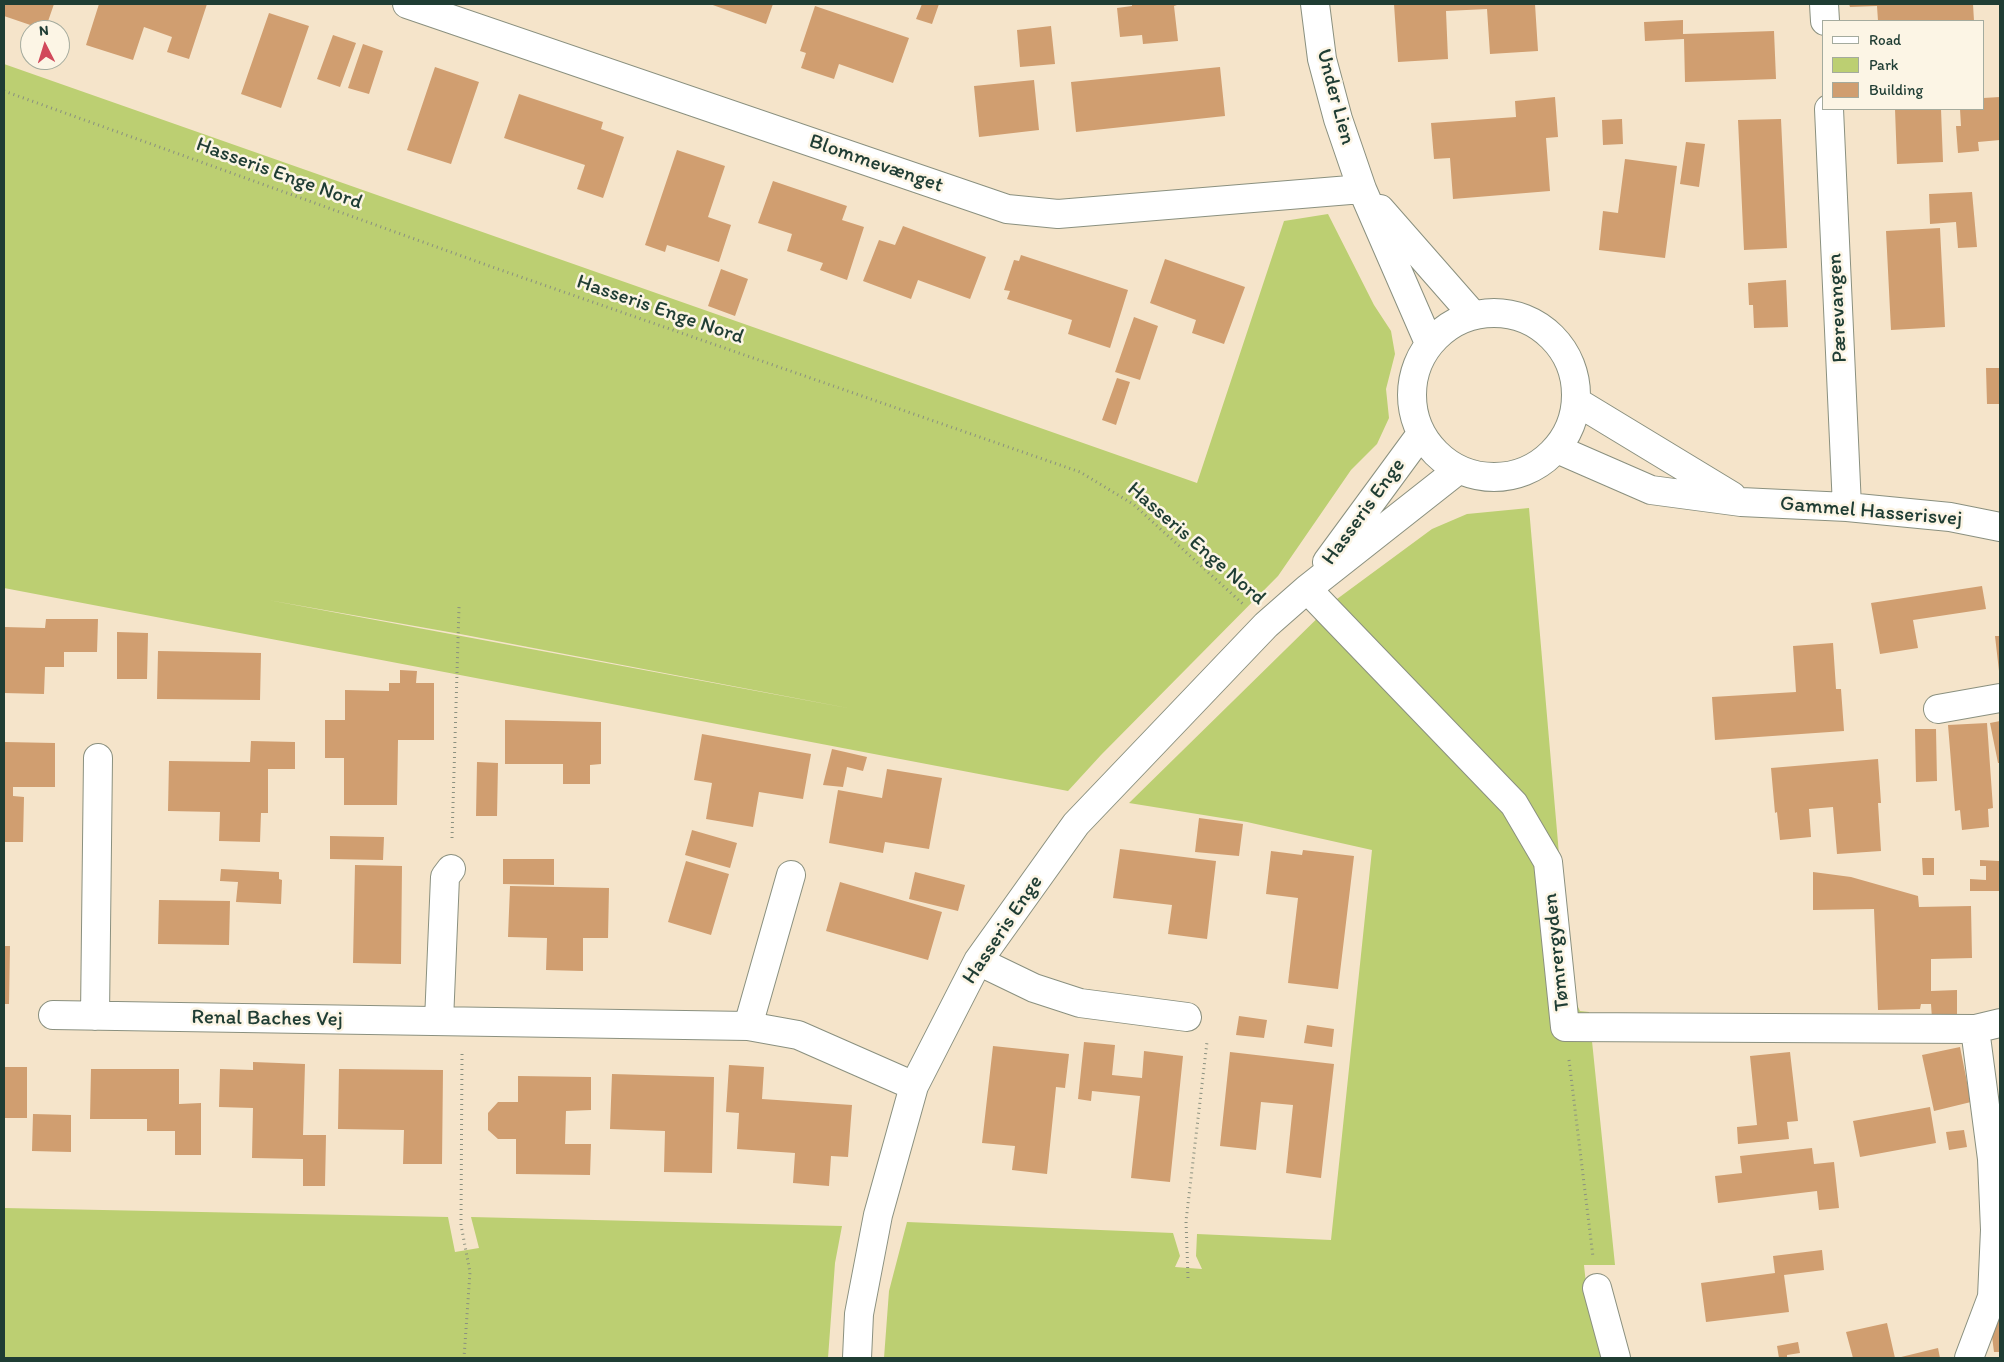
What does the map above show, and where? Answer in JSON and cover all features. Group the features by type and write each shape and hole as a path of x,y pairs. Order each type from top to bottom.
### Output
{"street":[{"name":"Blommevænget","path":"407,4 1007,209 1058,214 1362,189"},
{"name":"Under Lien","path":"1315,4 1322,59 1338,119 1362,189 1429,343"},
{"path":"1824,4 1825,20"},
{"name":"Pærevangen","path":"1829,110 1848,507"},
{"name":"Under Lien","path":"1362,189 1473,315"},
{"path":"1499,313 1508,315 1525,319 1547,332 1565,352 1575,376 1577,402 1570,428 1557,450 1536,467 1511,477 1484,478 1458,470 1436,455 1421,434 1413,411 1411,387 1417,364 1429,343 1449,326 1473,315 1499,313"},
{"name":"Gammel Hasserisvej","path":"1577,402 1742,502"},
{"name":"Hasseris Enge","path":"1307,589 1421,434"},
{"name":"Gammel Hasserisvej","path":"1557,450 1651,490 1742,502 1848,507 1950,517 2000,527"},
{"name":"Hasseris Enge","path":"857,1358 859,1314 878,1215 914,1086 978,961 1076,824 1266,625 1307,589 1458,470"},
{"name":"Tømrergyden","path":"1307,589 1514,804 1519,812 1548,862 1565,1027 1988,1026 1996,1296 1969,1358"},
{"path":"1938,708 2000,698"},
{"path":"95,1016 98,758"},
{"path":"451,868 445,877 451,1021"},
{"path":"748,1026 791,875"},
{"path":"978,961 1034,988 1080,1003 1187,1016"},
{"name":"Renal Baches Vej","path":"53,1015 748,1026 798,1035 914,1086"},
{"path":"1597,1288 1616,1358"}],"path":[{"name":"Hasseris Enge Nord","path":"4,91 495,268 1080,472 1132,504 1266,625"},
{"path":"451,868 459,607"},
{"path":"1187,1016 1208,1034 1186,1220 1188,1278"},
{"path":"451,1021 462,1225 470,1272 464,1358"},
{"path":"1565,1027 1597,1288"}],"green space":[{"path":"4,64 1197,483 1284,221 1328,214 1374,305 1391,331 1395,354 1386,389 1389,418 1377,444 1351,470 1278,576 1101,755 1068,791 4,588","holes":["268,600 460,634 853,709"]},
{"path":"1529,508 1571,993 1580,1011 1589,1012 1615,1265 1584,1265 1586,1284 1605,1358 884,1358 889,1291 907,1222 1173,1233 1180,1256 1175,1267 1202,1269 1196,1256 1197,1234 1331,1240 1372,850 1247,822 1129,803 1337,599 1432,529 1467,514"},
{"path":"4,1208 448,1217 455,1252 479,1248 471,1217 842,1226 835,1263 828,1358 4,1358"}],"building":[{"path":"4,4 54,4 48,20 20,21 4,16"},
{"path":"99,4 207,4 189,59 167,52 172,37 144,27 133,60 86,45"},
{"path":"710,4 773,4 766,24"},
{"path":"922,4 939,4 932,24 916,19"},
{"path":"1132,4 1180,4 1174,6 1178,41 1143,44 1142,35 1120,37 1117,8 1132,6"},
{"path":"1394,4 1535,4 1538,51 1490,54 1487,9 1446,11 1448,59 1398,62"},
{"path":"1849,4 1973,4 1974,20 1878,20 1877,6 1850,7"},
{"path":"815,6 909,38 893,83 839,64 834,79 801,68 806,53 800,51"},
{"path":"269,13 309,26 281,108 241,94"},
{"path":"1683,20 1683,34 1774,31 1776,79 1685,82 1684,39 1645,41 1644,22"},
{"path":"1051,26 1055,64 1020,67 1017,30"},
{"path":"333,35 356,43 340,87 317,79"},
{"path":"363,44 383,51 369,94 348,88"},
{"path":"435,67 479,82 451,164 407,150"},
{"path":"1220,67 1225,116 1076,132 1071,82"},
{"path":"1034,80 1039,130 979,137 974,86"},
{"path":"519,94 603,122 601,129 624,137 603,198 577,189 585,165 504,138"},
{"path":"1555,97 1558,137 1546,138 1550,191 1453,199 1450,158 1434,159 1431,123 1516,117 1515,101"},
{"path":"2000,97 2000,140 1978,142 1979,151 1958,153 1956,126 1961,126 1960,110 1984,110 1984,98"},
{"path":"1895,110 1941,110 1943,162 1897,164"},
{"path":"1622,119 1623,144 1603,145 1602,120"},
{"path":"1781,119 1787,248 1744,250 1738,120"},
{"path":"1686,142 1705,144 1699,187 1680,184"},
{"path":"677,150 725,166 708,217 731,225 719,262 667,245 665,252 645,245"},
{"path":"1625,159 1677,166 1665,258 1599,250 1603,211 1618,213"},
{"path":"773,181 847,206 842,220 864,227 847,280 820,270 823,263 787,251 792,234 758,223"},
{"path":"1972,192 1977,247 1958,248 1956,222 1930,224 1929,194"},
{"path":"903,226 986,257 970,299 918,280 911,299 863,281 879,240 895,245"},
{"path":"1940,228 1945,327 1891,330 1886,231"},
{"path":"1021,255 1128,290 1110,348 1068,334 1072,320 1007,299 1010,291 1004,290 1014,260 1019,261"},
{"path":"1165,259 1245,287 1224,344 1192,333 1196,320 1150,303"},
{"path":"721,269 748,279 735,316 708,306"},
{"path":"1786,280 1788,327 1754,328 1753,305 1749,305 1748,283"},
{"path":"1134,317 1158,326 1140,380 1115,372"},
{"path":"1986,368 2000,368 2000,404 1987,404"},
{"path":"1117,378 1130,382 1116,425 1102,420"},
{"path":"1982,586 1986,609 1913,620 1918,648 1880,654 1871,603"},
{"path":"46,619 98,619 97,652 64,652 64,667 45,667 44,694 4,693 4,627 45,628"},
{"path":"117,632 148,633 147,679 117,679"},
{"path":"1995,636 2000,636 2000,671 1999,671"},
{"path":"1833,643 1836,689 1841,689 1844,731 1715,740 1712,697 1796,692 1793,646"},
{"path":"158,651 261,653 260,700 157,699"},
{"path":"400,670 417,671 416,683 434,683 434,740 398,740 397,805 344,805 344,758 325,758 325,720 345,720 345,690 389,691 389,683 400,683"},
{"path":"505,720 601,722 601,764 590,765 590,784 563,784 563,764 505,764"},
{"path":"2000,721 2000,763 1998,763 1990,723"},
{"path":"1987,723 1993,808 1988,809 1989,827 1962,830 1960,810 1955,811 1948,725"},
{"path":"1915,729 1936,729 1937,781 1916,782"},
{"path":"702,734 811,754 803,799 759,792 753,827 706,819 712,783 694,780"},
{"path":"251,741 295,742 295,769 268,769 268,813 261,813 260,842 219,841 220,812 168,811 169,761 250,762"},
{"path":"4,742 55,743 55,787 13,787 13,796 24,797 23,842 4,842"},
{"path":"832,749 867,757 863,771 847,767 843,787 823,785"},
{"path":"1878,759 1881,803 1878,803 1881,851 1837,854 1833,807 1809,809 1811,837 1780,840 1777,812 1775,813 1771,768"},
{"path":"477,762 498,763 497,816 476,816"},
{"path":"887,769 942,778 929,849 885,842 883,853 829,843 838,790 882,798"},
{"path":"1199,818 1243,824 1239,856 1195,852"},
{"path":"692,830 737,843 730,868 685,855"},
{"path":"330,836 384,837 383,860 330,859"},
{"path":"1120,849 1216,861 1207,939 1168,934 1172,905 1113,898"},
{"path":"1303,850 1354,856 1338,989 1288,983 1298,898 1266,894 1271,851 1302,855"},
{"path":"1922,858 1934,858 1934,875 1923,875"},
{"path":"503,859 554,859 554,885 503,884"},
{"path":"1980,860 1999,861 1999,891 1970,891 1970,879 1986,880 1986,866 1980,866"},
{"path":"686,861 729,874 711,935 668,922"},
{"path":"355,865 402,866 401,964 353,963"},
{"path":"221,869 279,872 279,879 282,880 281,904 236,902 238,882 220,881"},
{"path":"915,872 965,885 958,911 909,899"},
{"path":"1813,872 1851,877 1918,896 1919,907 1971,906 1972,958 1931,959 1931,991 1957,990 1957,1019 1932,1019 1931,1004 1921,1004 1920,1009 1878,1010 1874,909 1813,910"},
{"path":"840,882 942,912 928,960 826,931"},
{"path":"510,886 609,888 608,938 583,938 583,971 546,970 547,938 508,937"},
{"path":"159,900 230,901 229,945 158,944"},
{"path":"4,946 10,946 9,1004 4,1004"},
{"path":"1239,1016 1267,1020 1264,1038 1236,1035"},
{"path":"1307,1025 1334,1029 1332,1047 1304,1043"},
{"path":"1084,1042 1115,1045 1112,1075 1142,1078 1144,1051 1183,1056 1170,1182 1131,1178 1140,1096 1092,1091 1091,1101 1078,1099"},
{"path":"993,1046 1069,1054 1065,1088 1056,1087 1047,1174 1012,1170 1015,1146 982,1143"},
{"path":"1960,1047 1971,1102 1934,1111 1922,1055"},
{"path":"1230,1052 1334,1064 1321,1178 1286,1173 1293,1105 1261,1102 1256,1150 1220,1146"},
{"path":"1790,1052 1798,1121 1787,1122 1789,1139 1738,1144 1737,1127 1757,1125 1750,1056"},
{"path":"253,1062 305,1064 303,1135 326,1135 325,1186 303,1186 303,1159 252,1158 253,1108 219,1107 220,1069 253,1070"},
{"path":"729,1065 764,1067 762,1099 852,1105 848,1157 831,1156 829,1186 793,1183 795,1153 737,1149 739,1113 726,1112"},
{"path":"4,1067 27,1067 27,1118 4,1118"},
{"path":"91,1069 179,1069 179,1104 201,1103 201,1155 175,1155 175,1131 147,1131 147,1119 90,1119"},
{"path":"339,1069 443,1070 442,1164 403,1164 404,1130 338,1129"},
{"path":"612,1074 714,1077 712,1173 664,1172 665,1131 610,1129"},
{"path":"518,1076 591,1077 591,1110 566,1111 565,1144 591,1144 590,1175 516,1174 516,1139 498,1139 488,1130 488,1113 498,1102 518,1102"},
{"path":"1930,1107 1936,1143 1860,1157 1853,1121"},
{"path":"33,1114 71,1115 71,1152 32,1151"},
{"path":"1964,1130 1967,1147 1949,1150 1946,1132"},
{"path":"1812,1148 1814,1164 1834,1162 1839,1208 1819,1210 1817,1191 1718,1203 1715,1176 1742,1173 1740,1156"},
{"path":"1822,1250 1824,1270 1784,1275 1789,1312 1706,1322 1701,1283 1775,1273 1773,1256"},
{"path":"2000,1319 2000,1352 1994,1352 1990,1320"},
{"path":"1887,1323 1895,1358 1853,1358 1846,1332"},
{"path":"1798,1342 1800,1353 1787,1355 1787,1358 1779,1358 1777,1346"},
{"path":"1938,1348 1940,1358 1897,1358"}]}
